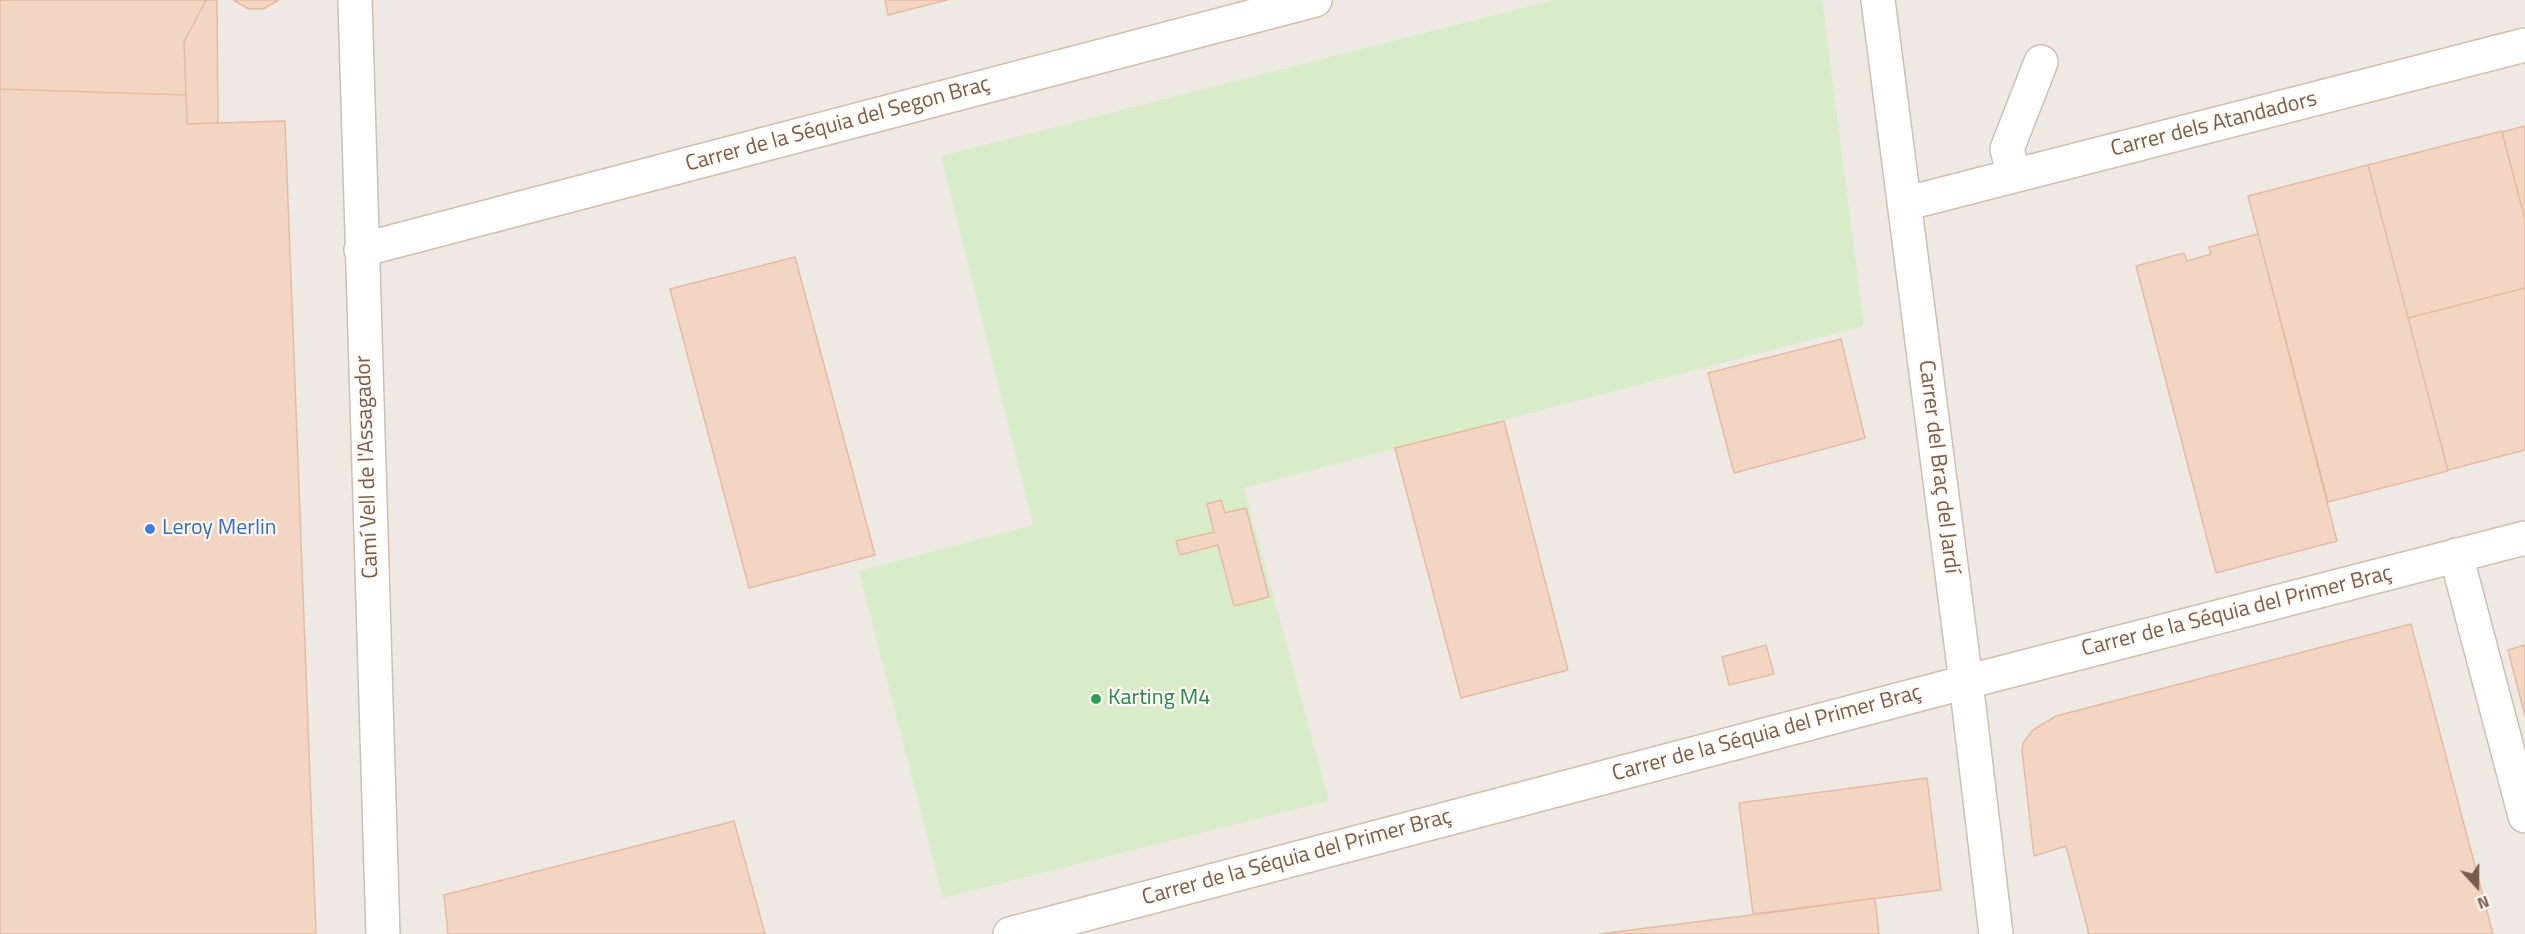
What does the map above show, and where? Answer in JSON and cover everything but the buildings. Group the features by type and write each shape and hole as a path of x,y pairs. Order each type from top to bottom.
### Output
{"street":[{"name":"Camí Vell de l'Assagador","path":"355,0 383,934"},
{"name":"Carrer de la Séquia del Segon Braç","path":"361,250 1315,0"},
{"name":"Carrer del Braç del Jardí","path":"1878,0 1966,682 1995,934"},
{"name":"Carrer dels Atandadors","path":"1904,204 2525,45"},
{"path":"2014,176 2007,149 2041,62"},
{"name":"Carrer de la Séquia del Primer Braç","path":"1010,934 1966,682 2525,538"},
{"path":"2457,555 2525,816"}],"shaded area":[{"path":"0,0 2525,0 2525,934 0,934"}],"green space":[{"path":"1554,0 1822,0 1864,326 1244,488 1329,801 943,898 859,571 1033,525 941,156"}],"place":[{"name":"Leroy Merlin","path":"150,529"},
{"name":"Karting M4","path":"1096,699"}]}
